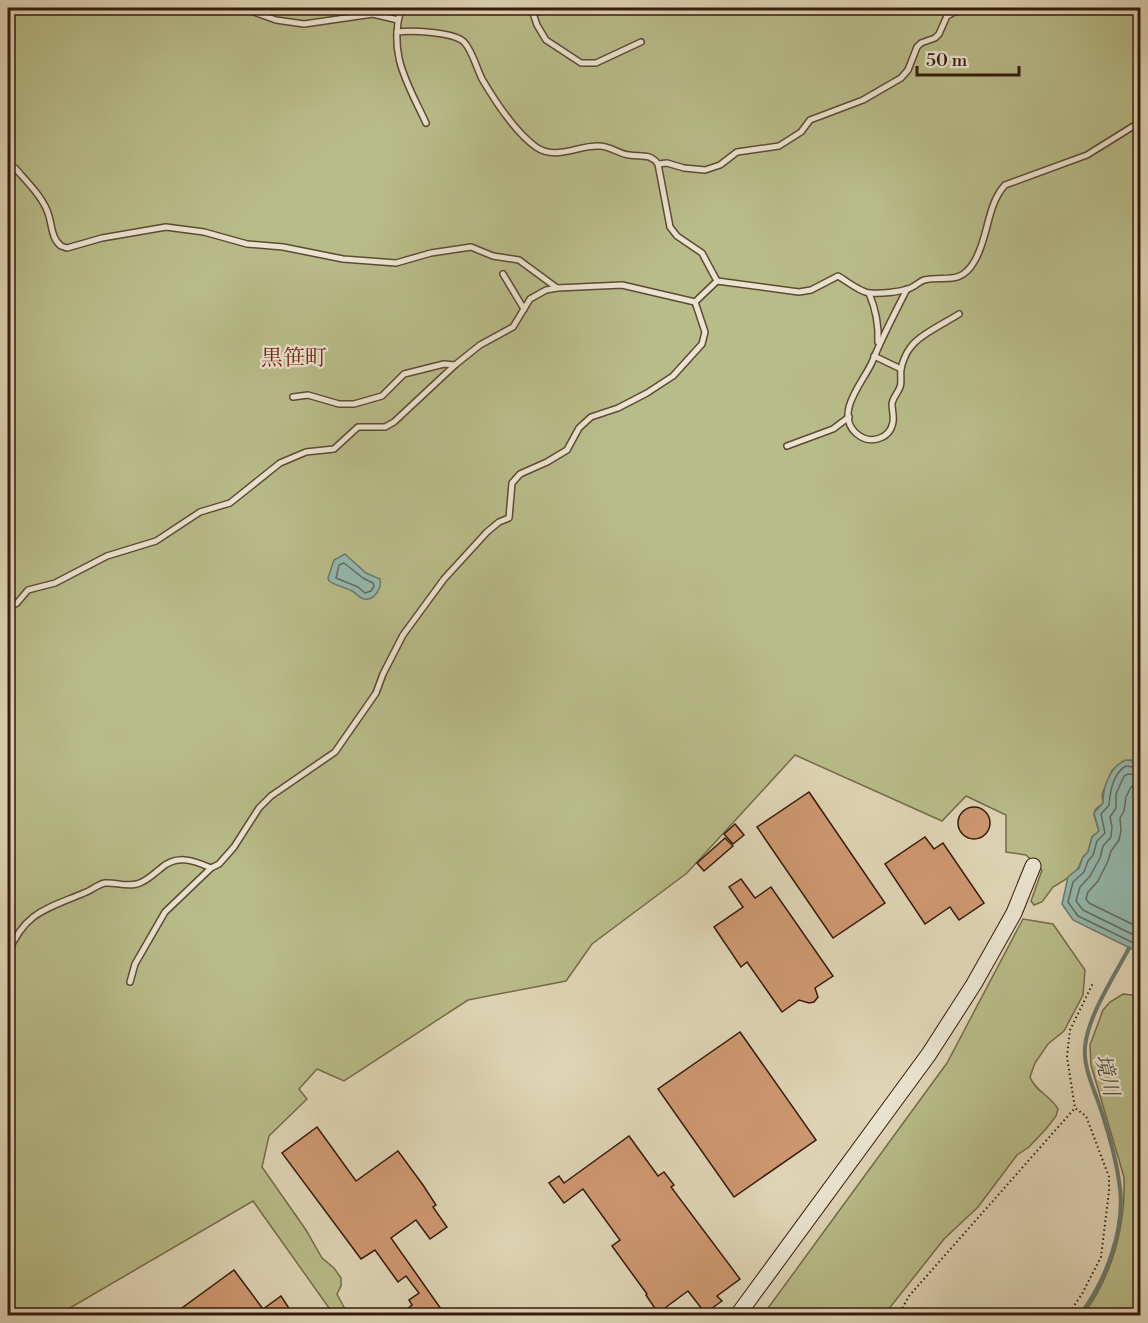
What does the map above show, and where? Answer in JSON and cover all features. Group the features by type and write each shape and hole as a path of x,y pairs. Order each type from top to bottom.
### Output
{"street":[{"path":"737,1316 930,1054 1014,914 1034,866"}],"lane":[{"path":"243,8 276,20 304,24 373,14 398,20"},
{"path":"401,8 396,48 400,67 426,123"},
{"path":"536,8 533,13 546,40 582,63 596,63 641,42"},
{"path":"658,164 667,163 684,168 705,170 720,165 737,152 779,146 801,132 810,120 863,100 901,78 908,70 917,47 935,38 947,16 962,8"},
{"path":"397,32 410,30 454,36 464,42 482,79 514,125 537,148 554,154 598,145 629,155 654,158 658,164 670,227 677,236 702,253 717,281"},
{"path":"717,281 799,292 811,290 838,276 868,294 907,289 925,280 952,280 974,263 986,237 992,207 999,191 1005,185 1087,155 1140,123"},
{"path":"8,166 15,168 44,204 54,236 61,246 67,248 102,238 166,227 204,232 247,244 284,247 343,259 396,263 431,252 471,247 493,256 519,260 556,288"},
{"path":"503,274 524,309"},
{"path":"695,302 717,281"},
{"path":"8,609 17,603 28,590 55,583 107,556 156,541 201,512 230,503 280,463 306,452 334,449 358,427 385,427 394,422 480,345 513,327 530,299 546,290 622,285 695,302"},
{"path":"907,289 854,392 849,417 851,425 859,436 872,440 888,434 893,424 894,398 901,386 901,369 909,349 959,314"},
{"path":"868,294 877,318 878,344"},
{"path":"130,981 135,964 165,912 234,848 259,808 271,796 335,752 376,693 403,635 444,579 487,532 499,522 509,518 512,483 520,474 567,450 579,428 591,417 618,408 673,376 702,344 705,332 695,302"},
{"path":"874,356 901,369"},
{"path":"293,397 308,395 339,404 354,404 382,396 404,374 444,364 455,365"},
{"path":"787,446 833,429 849,417"},
{"path":"8,953 14,938 33,915 104,883 121,886 134,885 148,880 162,867 177,860 192,859 211,868"}],"path":[{"path":"1067,1316 1082,1294 1101,1257 1109,1191 1109,1177 1086,1116 1076,1108 1067,1058 1070,1030 1093,983"},
{"path":"898,1316 909,1296 1076,1108"}],"green space":[{"path":"8,8 1140,8 1140,762 1130,760 1112,770 1102,794 1103,803 1095,810 1094,815 1099,831 1092,837 1088,852 1083,857 1076,873 1053,887 1042,902 1034,905 1031,901 1042,870 1026,855 1006,852 1006,815 966,796 942,821 795,755 687,873 592,944 566,981 468,1000 344,1081 317,1069 299,1089 307,1099 269,1136 262,1167 306,1230 322,1258 334,1268 341,1278 341,1286 337,1294 345,1309 353,1315 334,1315 253,1201 58,1315 8,1315"},
{"path":"1023,919 1053,924 1085,970 1083,995 1064,1031 1048,1044 1035,1063 1030,1077 1032,1082 1055,1104 1058,1109 1056,1116 1029,1147 1017,1155 978,1207 944,1239 884,1315 763,1315 947,1063"},
{"path":"1123,994 1140,996 1140,1315 1083,1315 1102,1284 1109,1267 1123,1214 1124,1177 1091,1065 1090,1045 1103,1010 1110,1002"}],"water":[{"path":"345,554 366,573 380,579 379,589 371,598 362,598 329,581 334,560"},
{"path":"1126,760 1140,762 1140,953 1073,920 1062,904 1068,877 1079,868 1083,857 1088,852 1092,837 1099,831 1094,813 1103,803 1104,790 1109,778 1116,767"}],"building":[{"path":"809,792 885,903 833,938 757,827"},
{"path":"974,807 986,811 990,823 986,835 974,839 962,835 958,823 962,811"},
{"path":"735,824 744,835 733,844 724,834"},
{"path":"925,837 934,849 943,843 984,903 959,920 950,907 925,924 885,864"},
{"path":"725,838 733,846 704,871 697,863"},
{"path":"741,879 755,898 771,887 833,976 815,988 818,997 814,1002 799,1000 782,1012 747,962 741,967 714,927 743,907 729,887"},
{"path":"740,1032 816,1140 734,1197 658,1089"},
{"path":"317,1127 356,1181 398,1151 423,1185 436,1205 433,1207 447,1227 430,1239 416,1220 391,1238 446,1316 398,1316 412,1305 409,1300 419,1293 406,1276 398,1282 375,1250 361,1259 282,1153"},
{"path":"629,1136 658,1176 664,1172 674,1185 671,1187 740,1279 717,1296 722,1301 705,1313 688,1291 658,1313 612,1246 620,1240 583,1189 564,1203 549,1183 559,1176 564,1183"},
{"path":"234,1270 263,1309 281,1296 294,1316 171,1316"}],"waterway":[{"name":"境川","path":"1079,1316 1105,1272 1116,1239 1121,1204 1115,1160 1088,1072 1085,1047 1096,1009 1129,948"}],"district":[{"name":"黒笹町","path":"294,357"}]}
